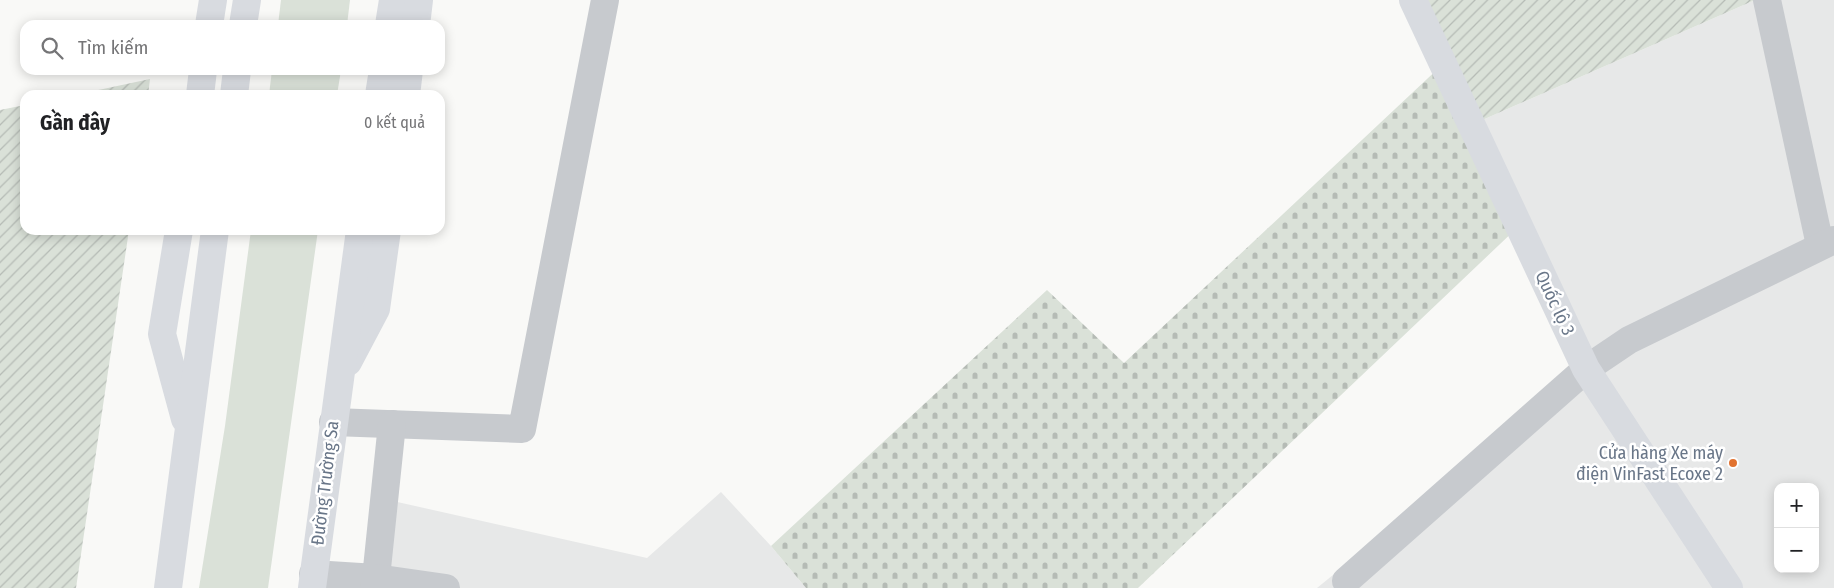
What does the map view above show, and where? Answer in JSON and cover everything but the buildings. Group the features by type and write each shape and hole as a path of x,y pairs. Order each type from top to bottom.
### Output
{"highway":[{"path":"210,20 212,0"},
{"path":"244,20 247,0"},
{"path":"390,20 393,0"},
{"path":"417,20 419,0"},
{"name":"Quốc lộ 3","path":"1413,0 1586,369 1729,588"},
{"path":"201,90 202,75"},
{"path":"235,90 236,75"},
{"path":"380,90 382,75"},
{"path":"407,90 408,75"},
{"path":"178,235 162,334 188,432"},
{"path":"168,588 214,235"},
{"name":"Đường Trường Sa","path":"312,581 359,235"},
{"name":"Đường Trường Sa","path":"340,378 376,310 386,235"}],"street":[{"path":"333,422 522,429 605,0"},
{"path":"1346,581 1586,369 1629,340 1827,243 1767,0"},
{"path":"375,583 392,424"},
{"path":"312,581 446,588"}],"shaded area":[{"path":"1755,0 1834,0 1834,588 1317,588 1586,369 1471,125"},
{"path":"721,492 771,546 806,588 372,588 384,499 647,558"}],"green space":[{"path":"281,0 350,0 348,20 279,20"},
{"path":"1413,0 1755,0 1471,125"},
{"path":"1443,64 1519,226 1138,588 806,588 771,546 1047,290 1124,363"},
{"path":"271,75 340,75 338,90 270,90"},
{"path":"150,79 149,90 98,90"},
{"path":"20,106 20,235 128,235 76,588 0,588 0,110"},
{"path":"250,235 317,235 268,588 199,588 225,426"}],"place":[{"name":"Cửa hàng Xe máy điện VinFast Ecoxe 2","path":"1733,463"}]}
